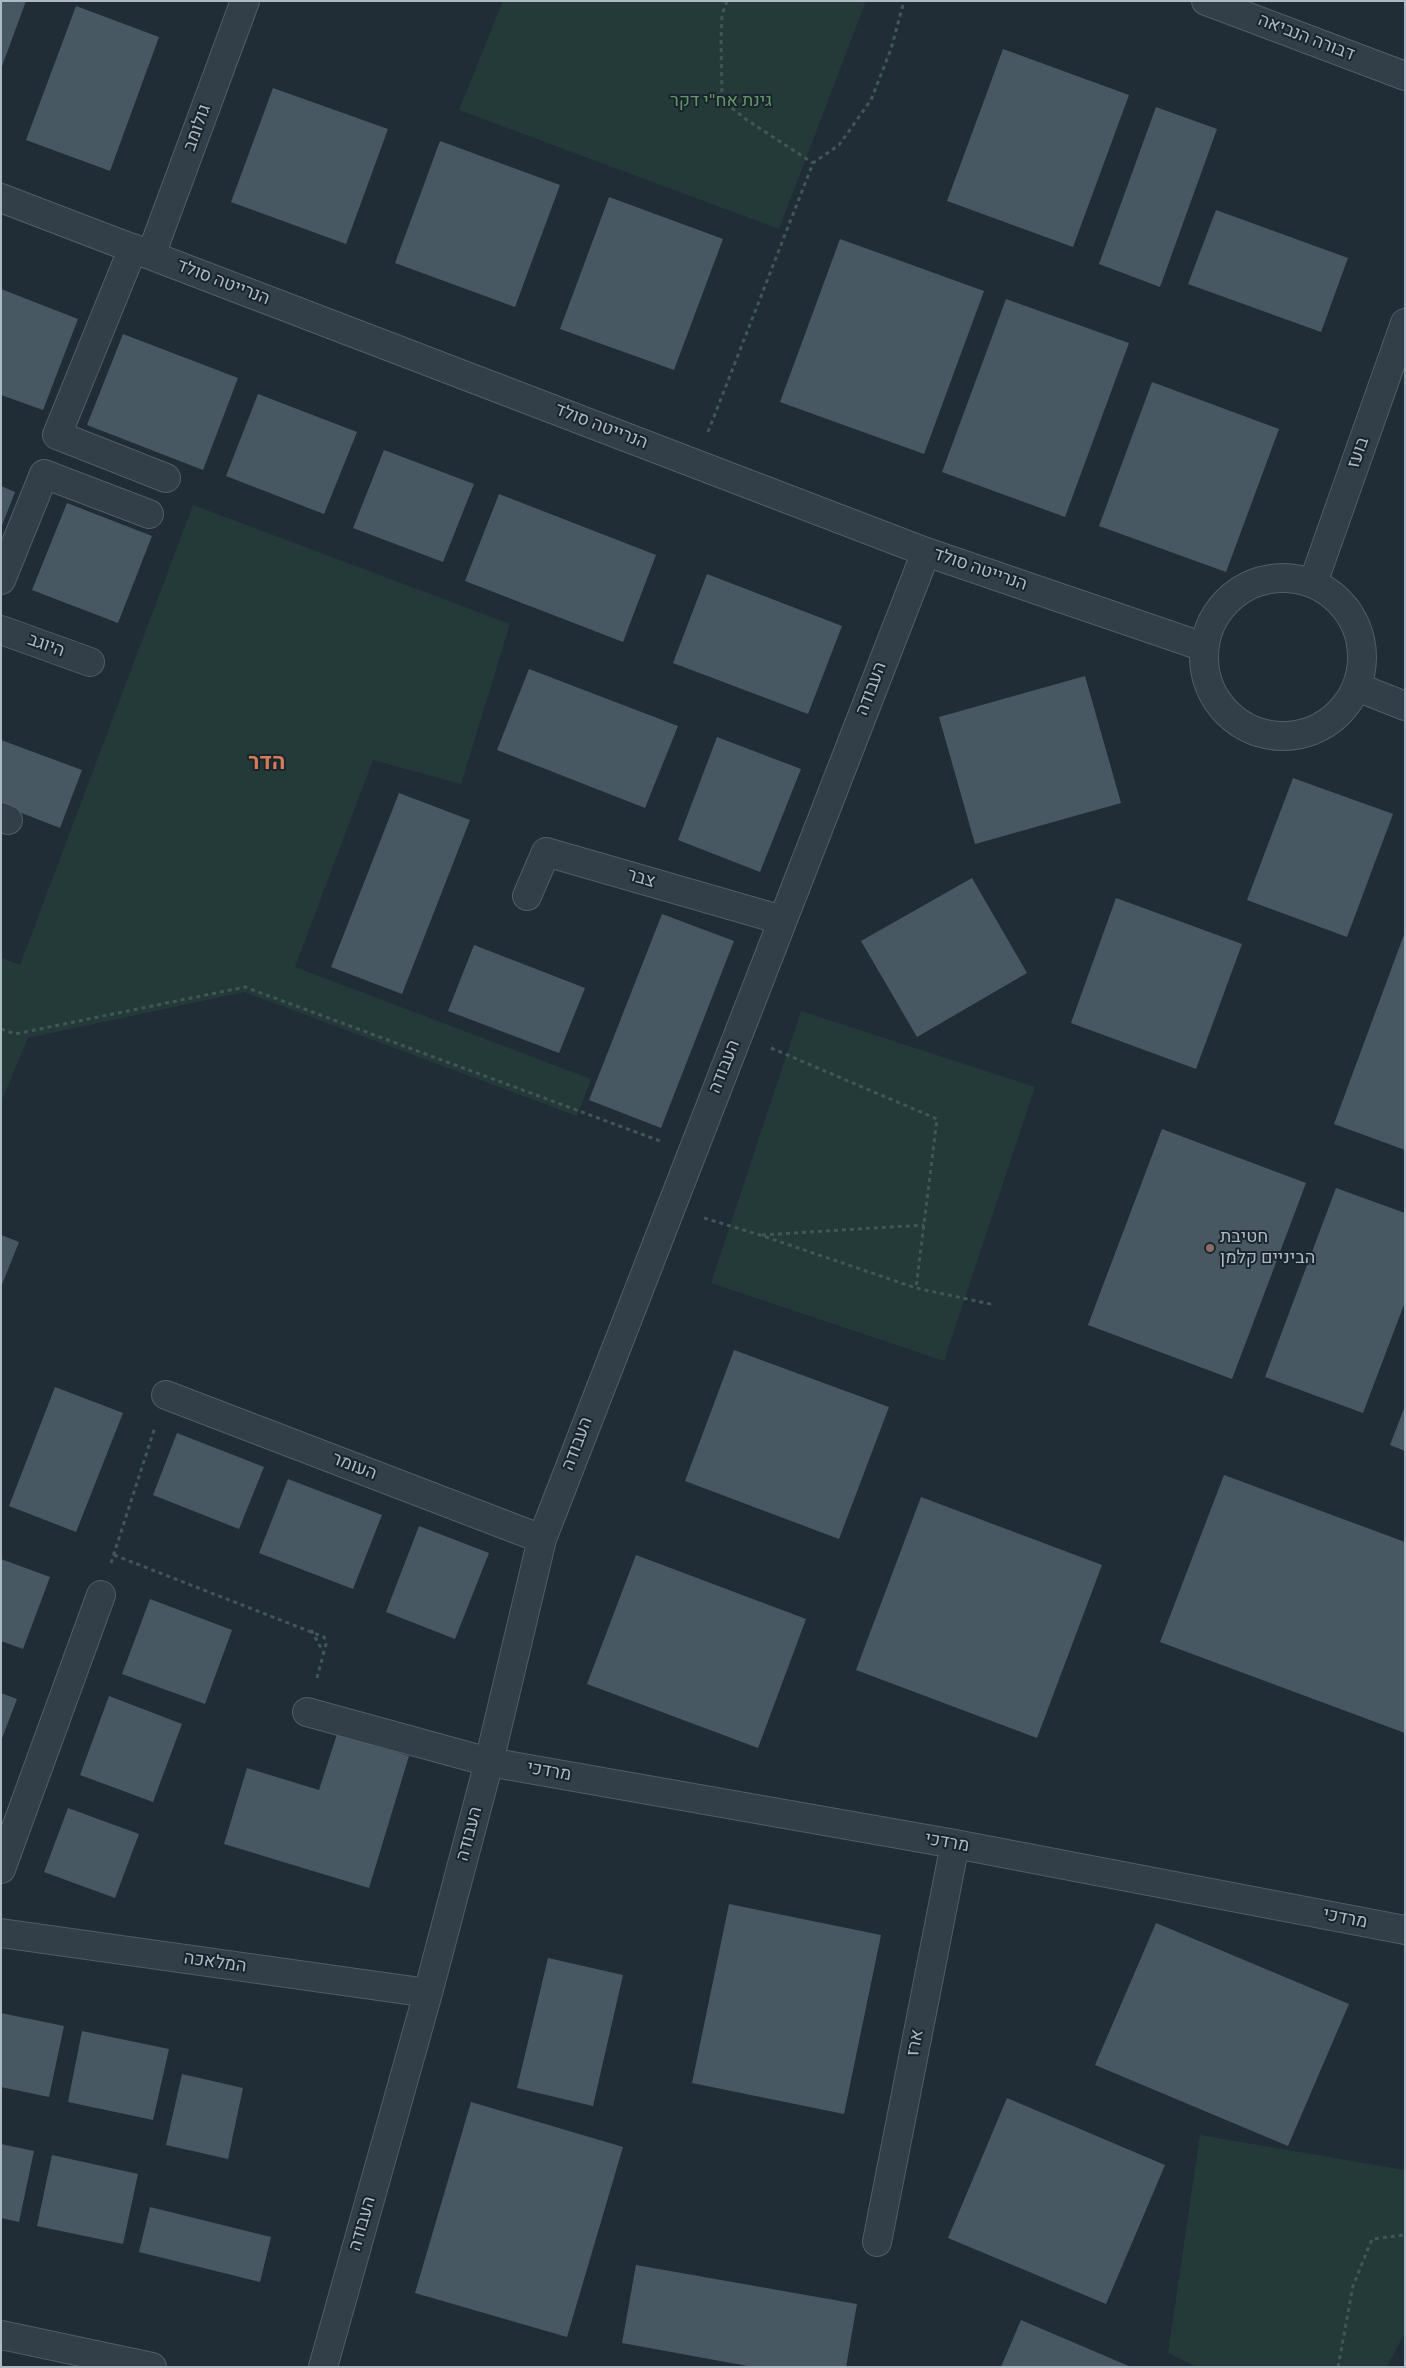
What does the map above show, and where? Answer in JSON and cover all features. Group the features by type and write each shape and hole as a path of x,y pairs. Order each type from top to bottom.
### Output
{"street":[{"name":"גולומב","path":"166,478 57,435 142,252 245,1"},
{"name":"דבורה הנביאה","path":"1206,1 1405,76"},
{"name":"הנרייטה סולד","path":"1,198 926,552 1204,647"},
{"name":"בועז","path":"1313,583 1405,323"},
{"path":"1,580 44,474 149,514"},
{"name":"העבודה","path":"323,2367 428,1993 489,1762 542,1539 926,552"},
{"path":"1286,578 1313,583 1326,590 1346,608 1359,632 1363,660 1358,687 1341,712 1318,729 1292,736 1264,734 1234,720 1216,700 1205,674 1204,647 1215,616 1233,595 1258,582 1286,578"},
{"name":"היוגב","path":"1,630 90,662"},
{"path":"1358,687 1405,706"},
{"name":"צבר","path":"527,896 546,852 782,920"},
{"name":"העומר","path":"166,1395 542,1539"},
{"path":"1,1869 100,1594"},
{"name":"מרדכי","path":"308,1712 489,1762 955,1844 1405,1930"},
{"name":"ארז","path":"877,2242 955,1844"},
{"name":"המלאכה","path":"1,1934 428,1993"},
{"path":"1,2335 152,2367"}],"path":[{"path":"727,1 722,15 722,98 747,120 813,163"},
{"path":"696,464 813,163 839,145 871,100 891,49 904,1"},
{"path":"1,1029 16,1034 245,987 691,1153"},
{"path":"738,1034 937,1119 916,1288"},
{"path":"670,1208 760,1235 916,1288 995,1305"},
{"path":"760,1235 924,1225"},
{"path":"100,1594 166,1395"},
{"path":"114,1554 311,1630 327,1640 308,1712"},
{"path":"311,1630 324,1653"},
{"path":"1338,2367 1353,2286 1372,2239 1405,2235"}],"green space":[{"name":"גינת אח\"י דקר","path":"503,1 866,1 779,229 459,110"},
{"path":"193,505 510,624 461,784 373,760 295,967 591,1079 577,1116 244,992 28,1038 1,1102 1,958 20,965"},
{"path":"801,1011 1035,1087 944,1361 711,1283"},
{"path":"1200,2135 1405,2170 1405,2332 1387,2367 1197,2367 1168,2353"}],"building":[{"path":"1,1 26,1 1,69"},
{"path":"76,6 159,37 110,171 26,140"},
{"path":"1003,49 1129,95 1073,247 947,201"},
{"path":"273,88 388,129 346,244 231,202"},
{"path":"1156,107 1217,129 1160,287 1099,264"},
{"path":"440,141 560,185 515,307 395,263"},
{"path":"609,197 723,239 674,370 560,329"},
{"path":"1216,210 1348,258 1321,332 1188,284"},
{"path":"840,239 984,291 924,454 780,402"},
{"path":"1,289 78,319 43,410 1,395"},
{"path":"1006,299 1129,343 1065,517 942,472"},
{"path":"123,334 238,378 203,470 87,425"},
{"path":"1152,382 1279,429 1226,572 1099,526"},
{"path":"258,394 357,432 324,514 226,476"},
{"path":"384,450 474,484 443,562 353,528"},
{"path":"1,486 15,492 1,528"},
{"path":"499,494 656,555 623,642 465,581"},
{"path":"67,503 152,536 118,623 32,590"},
{"path":"707,574 842,626 808,714 673,663"},
{"path":"529,669 678,726 645,808 497,750"},
{"path":"1085,676 1121,803 975,844 939,717"},
{"path":"717,737 801,769 760,872 678,840"},
{"path":"1,740 82,770 60,828 1,805"},
{"path":"1293,778 1393,814 1347,937 1247,900"},
{"path":"399,793 470,820 402,994 331,967"},
{"path":"972,878 1027,973 917,1037 861,941"},
{"path":"1116,898 1242,944 1196,1069 1071,1023"},
{"path":"662,914 734,941 661,1128 589,1100"},
{"path":"1405,932 1405,1150 1334,1124"},
{"path":"474,945 585,988 559,1053 448,1011"},
{"path":"1162,1129 1306,1183 1232,1379 1088,1325"},
{"path":"1336,1188 1405,1213 1405,1302 1363,1413 1265,1377"},
{"path":"1,1235 19,1242 1,1287"},
{"path":"734,1350 889,1407 839,1539 685,1481"},
{"path":"55,1387 123,1413 76,1532 9,1506"},
{"path":"1405,1406 1405,1451 1390,1445"},
{"path":"177,1433 264,1467 239,1529 153,1495"},
{"path":"1224,1475 1405,1542 1405,1733 1160,1642"},
{"path":"288,1479 382,1515 353,1589 259,1553"},
{"path":"921,1497 1102,1565 1037,1738 856,1670"},
{"path":"419,1526 489,1553 455,1639 386,1612"},
{"path":"636,1555 806,1619 758,1748 587,1684"},
{"path":"1,1559 50,1577 23,1649 1,1641"},
{"path":"150,1599 232,1630 205,1704 122,1674"},
{"path":"1,1693 17,1699 1,1741"},
{"path":"109,1696 182,1724 153,1802 80,1775"},
{"path":"337,1734 409,1756 369,1888 224,1844 247,1768 319,1790"},
{"path":"68,1808 139,1834 115,1898 44,1872"},
{"path":"729,1904 881,1935 844,2114 692,2083"},
{"path":"1156,1923 1349,2004 1288,2146 1095,2065"},
{"path":"548,1958 623,1975 593,2106 517,2088"},
{"path":"1,2013 64,2026 49,2097 1,2087"},
{"path":"82,2031 169,2049 153,2120 68,2102"},
{"path":"182,2074 243,2088 228,2159 166,2145"},
{"path":"1007,2098 1165,2165 1106,2304 948,2238"},
{"path":"471,2102 623,2147 567,2337 415,2293"},
{"path":"1,2144 34,2151 19,2222 1,2218"},
{"path":"52,2155 138,2174 123,2244 37,2226"},
{"path":"150,2207 271,2237 260,2282 139,2252"},
{"path":"636,2265 857,2304 846,2367 753,2367 622,2343"},
{"path":"1021,2320 1131,2367 1001,2367"}],"place":[{"name":"חטיבת הביניים קלמן","path":"1210,1248"}],"district":[{"name":"הדר","path":"267,764"}]}
